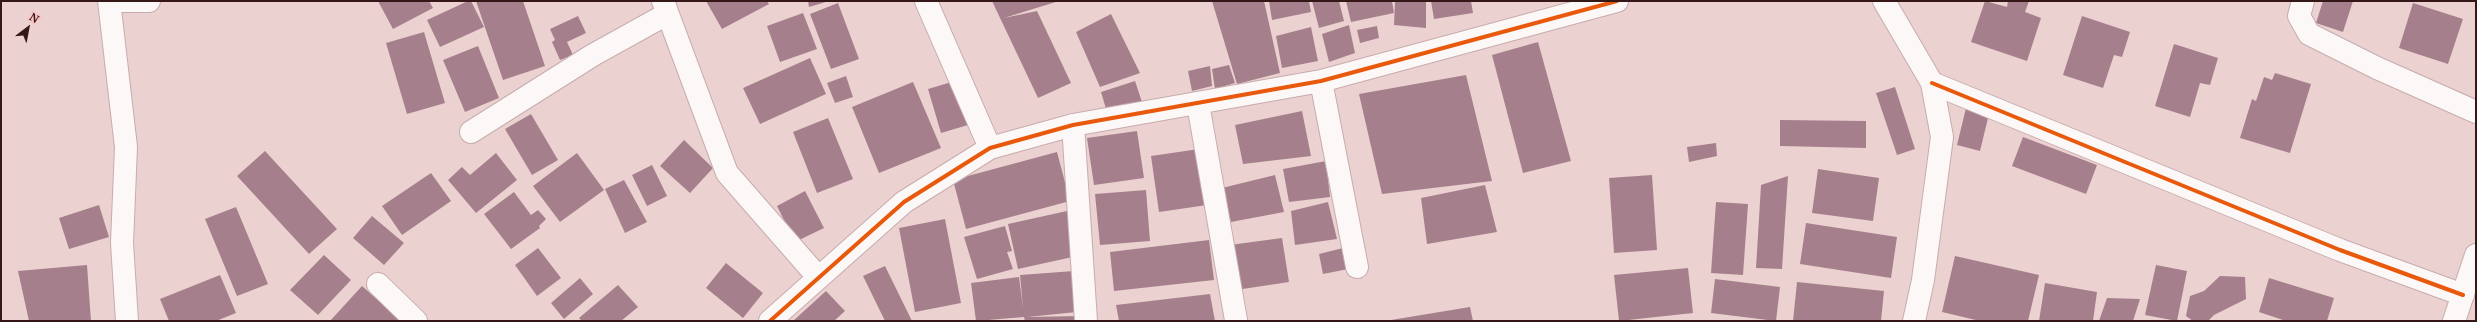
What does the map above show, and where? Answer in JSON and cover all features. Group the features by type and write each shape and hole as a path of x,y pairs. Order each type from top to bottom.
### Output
{"street":[{"path":"127,321 122,243 126,147 109,1 150,1"},
{"path":"926,1 990,148"},
{"path":"770,321 904,202 990,148 1073,125 1321,81 1617,1"},
{"path":"1884,1 1932,84 1942,137 1923,280 1914,321"},
{"path":"2304,1 2298,16 2309,34 2377,68 2476,112"},
{"path":"471,132 593,55 665,7 727,173 818,277"},
{"path":"1321,81 1357,267"},
{"path":"1932,84 2332,247 2463,296"},
{"path":"1198,104 1236,320"},
{"path":"1073,125 1086,321"},
{"path":"2454,321 2476,255"},
{"path":"378,284 416,321"}],"building":[{"path":"378,1 429,1 433,8 393,29"},
{"path":"471,1 484,27 440,47 427,20"},
{"path":"476,1 523,1 545,66 503,80"},
{"path":"706,1 767,1 769,4 722,29"},
{"path":"808,1 829,1 809,7"},
{"path":"992,1 1059,1 1004,18 1037,11 1071,83 1038,98"},
{"path":"1212,1 1264,1 1280,73 1237,84"},
{"path":"1269,1 1309,1 1311,12 1272,20"},
{"path":"1312,1 1339,1 1344,21 1319,28"},
{"path":"1346,1 1392,1 1394,13 1351,22"},
{"path":"1395,1 1426,1 1426,28 1394,25"},
{"path":"1431,1 1471,1 1473,13 1434,19"},
{"path":"1985,1 2007,7 2008,1 2029,1 2025,12 2041,18 2027,61 1971,42"},
{"path":"2323,1 2353,1 2343,32 2316,23"},
{"path":"838,3 859,59 831,69 810,14"},
{"path":"2413,3 2463,19 2448,64 2399,48"},
{"path":"803,13 817,49 780,62 767,26"},
{"path":"1111,14 1140,73 1100,87 1076,32"},
{"path":"578,16 586,33 567,42 573,55 560,60 552,42 555,40 550,29"},
{"path":"2082,16 2130,32 2122,57 2114,55 2103,88 2063,75"},
{"path":"1349,25 1355,53 1329,62 1322,34"},
{"path":"1377,26 1379,38 1360,43 1357,30"},
{"path":"1311,27 1318,61 1282,68 1276,36"},
{"path":"424,32 445,103 407,114 386,43"},
{"path":"1538,42 1571,161 1523,173 1492,55"},
{"path":"2174,44 2218,58 2210,85 2200,83 2190,117 2155,106"},
{"path":"478,46 499,98 465,112 443,60"},
{"path":"810,58 826,94 760,124 743,88"},
{"path":"1229,65 1235,83 1215,89 1212,69"},
{"path":"1210,66 1212,86 1192,91 1188,71"},
{"path":"2275,73 2311,84 2290,153 2240,138 2252,99 2256,101 2264,77 2272,80"},
{"path":"1466,75 1492,181 1382,194 1359,94"},
{"path":"846,76 853,97 835,103 827,83"},
{"path":"955,81 968,125 941,133 928,89"},
{"path":"1135,81 1142,102 1107,112 1101,92"},
{"path":"913,82 941,148 879,173 852,107"},
{"path":"1895,87 1915,149 1897,155 1876,93"},
{"path":"1966,108 1989,114 1980,151 1957,145"},
{"path":"1302,111 1311,156 1243,164 1235,125"},
{"path":"531,114 558,160 532,175 505,129"},
{"path":"828,118 853,179 817,193 793,132"},
{"path":"1780,120 1866,121 1866,148 1780,146"},
{"path":"1137,131 1144,178 1094,185 1087,138"},
{"path":"2023,137 2097,165 2086,194 2012,166"},
{"path":"684,140 713,168 690,193 660,166"},
{"path":"1716,143 1717,156 1689,162 1687,147"},
{"path":"1199,149 1207,205 1159,212 1151,156"},
{"path":"265,151 337,229 309,254 237,176"},
{"path":"1057,152 1070,201 966,229 953,180"},
{"path":"496,153 517,180 476,213 448,180 462,167 470,175"},
{"path":"577,153 604,190 560,222 533,186"},
{"path":"1326,161 1330,197 1289,202 1283,169"},
{"path":"652,165 667,196 647,206 632,175"},
{"path":"1818,169 1879,178 1873,221 1812,213"},
{"path":"431,173 451,201 402,235 382,206"},
{"path":"1275,175 1284,212 1231,222 1222,188"},
{"path":"1652,175 1657,250 1614,253 1609,178"},
{"path":"1788,176 1782,269 1756,268 1761,185"},
{"path":"624,180 647,222 625,233 605,189"},
{"path":"1485,185 1497,232 1427,244 1421,198"},
{"path":"1146,190 1150,241 1100,245 1095,194"},
{"path":"805,191 824,228 795,242 777,206"},
{"path":"514,192 531,215 538,210 546,219 539,226 540,228 511,249 484,214"},
{"path":"1328,202 1337,239 1295,245 1291,211"},
{"path":"1716,202 1748,204 1743,275 1711,273"},
{"path":"99,205 109,237 69,249 59,218"},
{"path":"236,207 268,284 237,296 205,219"},
{"path":"1067,211 1077,256 1018,269 1008,224"},
{"path":"372,216 404,243 384,265 353,238"},
{"path":"945,219 961,303 915,312 899,228"},
{"path":"1806,223 1897,237 1891,278 1800,264"},
{"path":"1005,226 1012,251 1007,252 1013,269 977,279 964,237"},
{"path":"1282,238 1289,282 1236,290 1230,245"},
{"path":"1209,240 1214,280 1114,291 1110,252"},
{"path":"538,248 561,278 537,296 515,265"},
{"path":"1343,248 1348,269 1323,274 1319,254"},
{"path":"324,255 351,280 318,315 290,290"},
{"path":"1955,256 2039,275 2028,321 1980,321 1942,312"},
{"path":"726,263 763,293 743,318 706,288"},
{"path":"87,265 91,321 29,321 18,271"},
{"path":"2156,265 2187,271 2177,321 2145,315"},
{"path":"885,266 912,321 885,321 863,276"},
{"path":"1688,268 1693,313 1619,321 1614,275"},
{"path":"1074,271 1077,312 1027,317 1080,316 1080,321 1025,321 1024,317 976,321 971,283 1019,277 1023,308 1020,275"},
{"path":"220,275 236,313 216,321 169,321 160,299"},
{"path":"2220,276 2245,277 2246,299 2214,315 2208,321 2193,321 2186,316 2190,296 2204,291"},
{"path":"580,278 593,294 564,319 551,303"},
{"path":"2269,278 2334,298 2327,321 2286,321 2259,312"},
{"path":"1715,279 1780,287 1776,321 1711,313"},
{"path":"1797,282 1884,291 1881,321 1793,321"},
{"path":"2045,283 2097,292 2093,321 2039,321"},
{"path":"618,285 638,307 621,321 582,321 579,318"},
{"path":"362,286 399,319 397,321 330,321"},
{"path":"826,291 845,311 834,321 793,321"},
{"path":"1210,294 1215,321 1119,321 1116,305"},
{"path":"2107,298 2140,299 2133,321 2099,321"},
{"path":"1470,307 1473,321 1391,321 1391,320"}],"cycle path":[{"path":"770,321 904,202 990,148 1073,125 1321,81 1617,1"},
{"path":"1932,83 2340,250 2463,295"}]}
